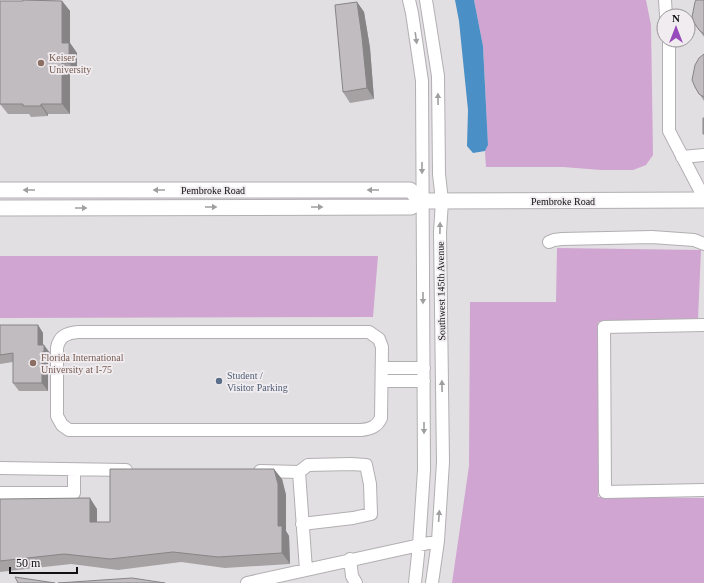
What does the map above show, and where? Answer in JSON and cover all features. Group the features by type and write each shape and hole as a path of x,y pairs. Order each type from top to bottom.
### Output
{"main road":[{"name":"Pembroke Road","path":"0,190 410,190 422,201"},
{"name":"Pembroke Road","path":"0,208 410,208 422,201 704,199"}],"street":[{"name":"Southwest 145th Avenue","path":"409,0 422,81 424,470 420,545 415,583"},
{"name":"Southwest 145th Avenue","path":"426,0 438,76 439,174 442,201 440,232 443,462 438,541 432,583"},
{"path":"669,48 669,131 704,199"},
{"path":"682,157 704,155"},
{"path":"548,242 562,239 652,237 694,240 704,244"},
{"path":"704,325 604,327 605,492 704,490"},
{"path":"72,332 369,332 375,335 380,342 382,381 381,418 377,425 368,429 73,430 62,425 58,416 58,344 63,336 72,332"},
{"path":"382,368 424,368"},
{"path":"382,381 424,381"},
{"path":"245,471 299,472 308,465 366,465 370,484 371,514 302,524"},
{"path":"0,468 136,470"},
{"path":"0,494 74,493 74,470"},
{"path":"299,472 306,570"},
{"path":"247,583 350,559 438,541"},
{"path":"350,559 352,576 356,583"}],"shaded area":[{"path":"474,0 646,0 651,25 653,155 646,165 633,170 601,170 563,167 486,167 485,151 488,145 483,46"},
{"path":"557,248 701,250 698,319 598,322 598,497 704,498 704,583 452,583 469,466 470,302 556,302"},
{"path":"0,256 378,256 373,317 0,318"}],"water":[{"path":"455,0 474,0 483,46 488,145 485,151 473,153 467,146 468,110 459,21"}],"building":[{"path":"696,0 704,0 704,34 696,26 696,8 694,8"},
{"name":"Keiser University","path":"0,1 62,1 62,43 69,43 69,63 62,63 62,104 23,106 23,104 0,104"},
{"path":"357,2 367,88 343,92 335,5"},
{"path":"704,54 704,97 699,94 692,80 695,65 699,58"},
{"path":"704,118 704,134 703,134"},
{"name":"Florida International University at I-75","path":"0,325 38,325 38,345 44,345 44,352 42,352 42,383 13,383 13,353 0,355"},
{"path":"110,469 274,469 278,484 278,526 282,526 282,553 218,557 173,552 110,559 64,554 0,561 0,499 90,498 90,522 110,522"},
{"path":"15,577 55,583 18,583"},
{"path":"132,578 165,583 58,583"}],"place":[{"name":"Keiser University","path":"41,63"},
{"name":"Florida International University at I-75","path":"33,363"},
{"name":"Student / Visitor Parking","path":"219,381"}]}
